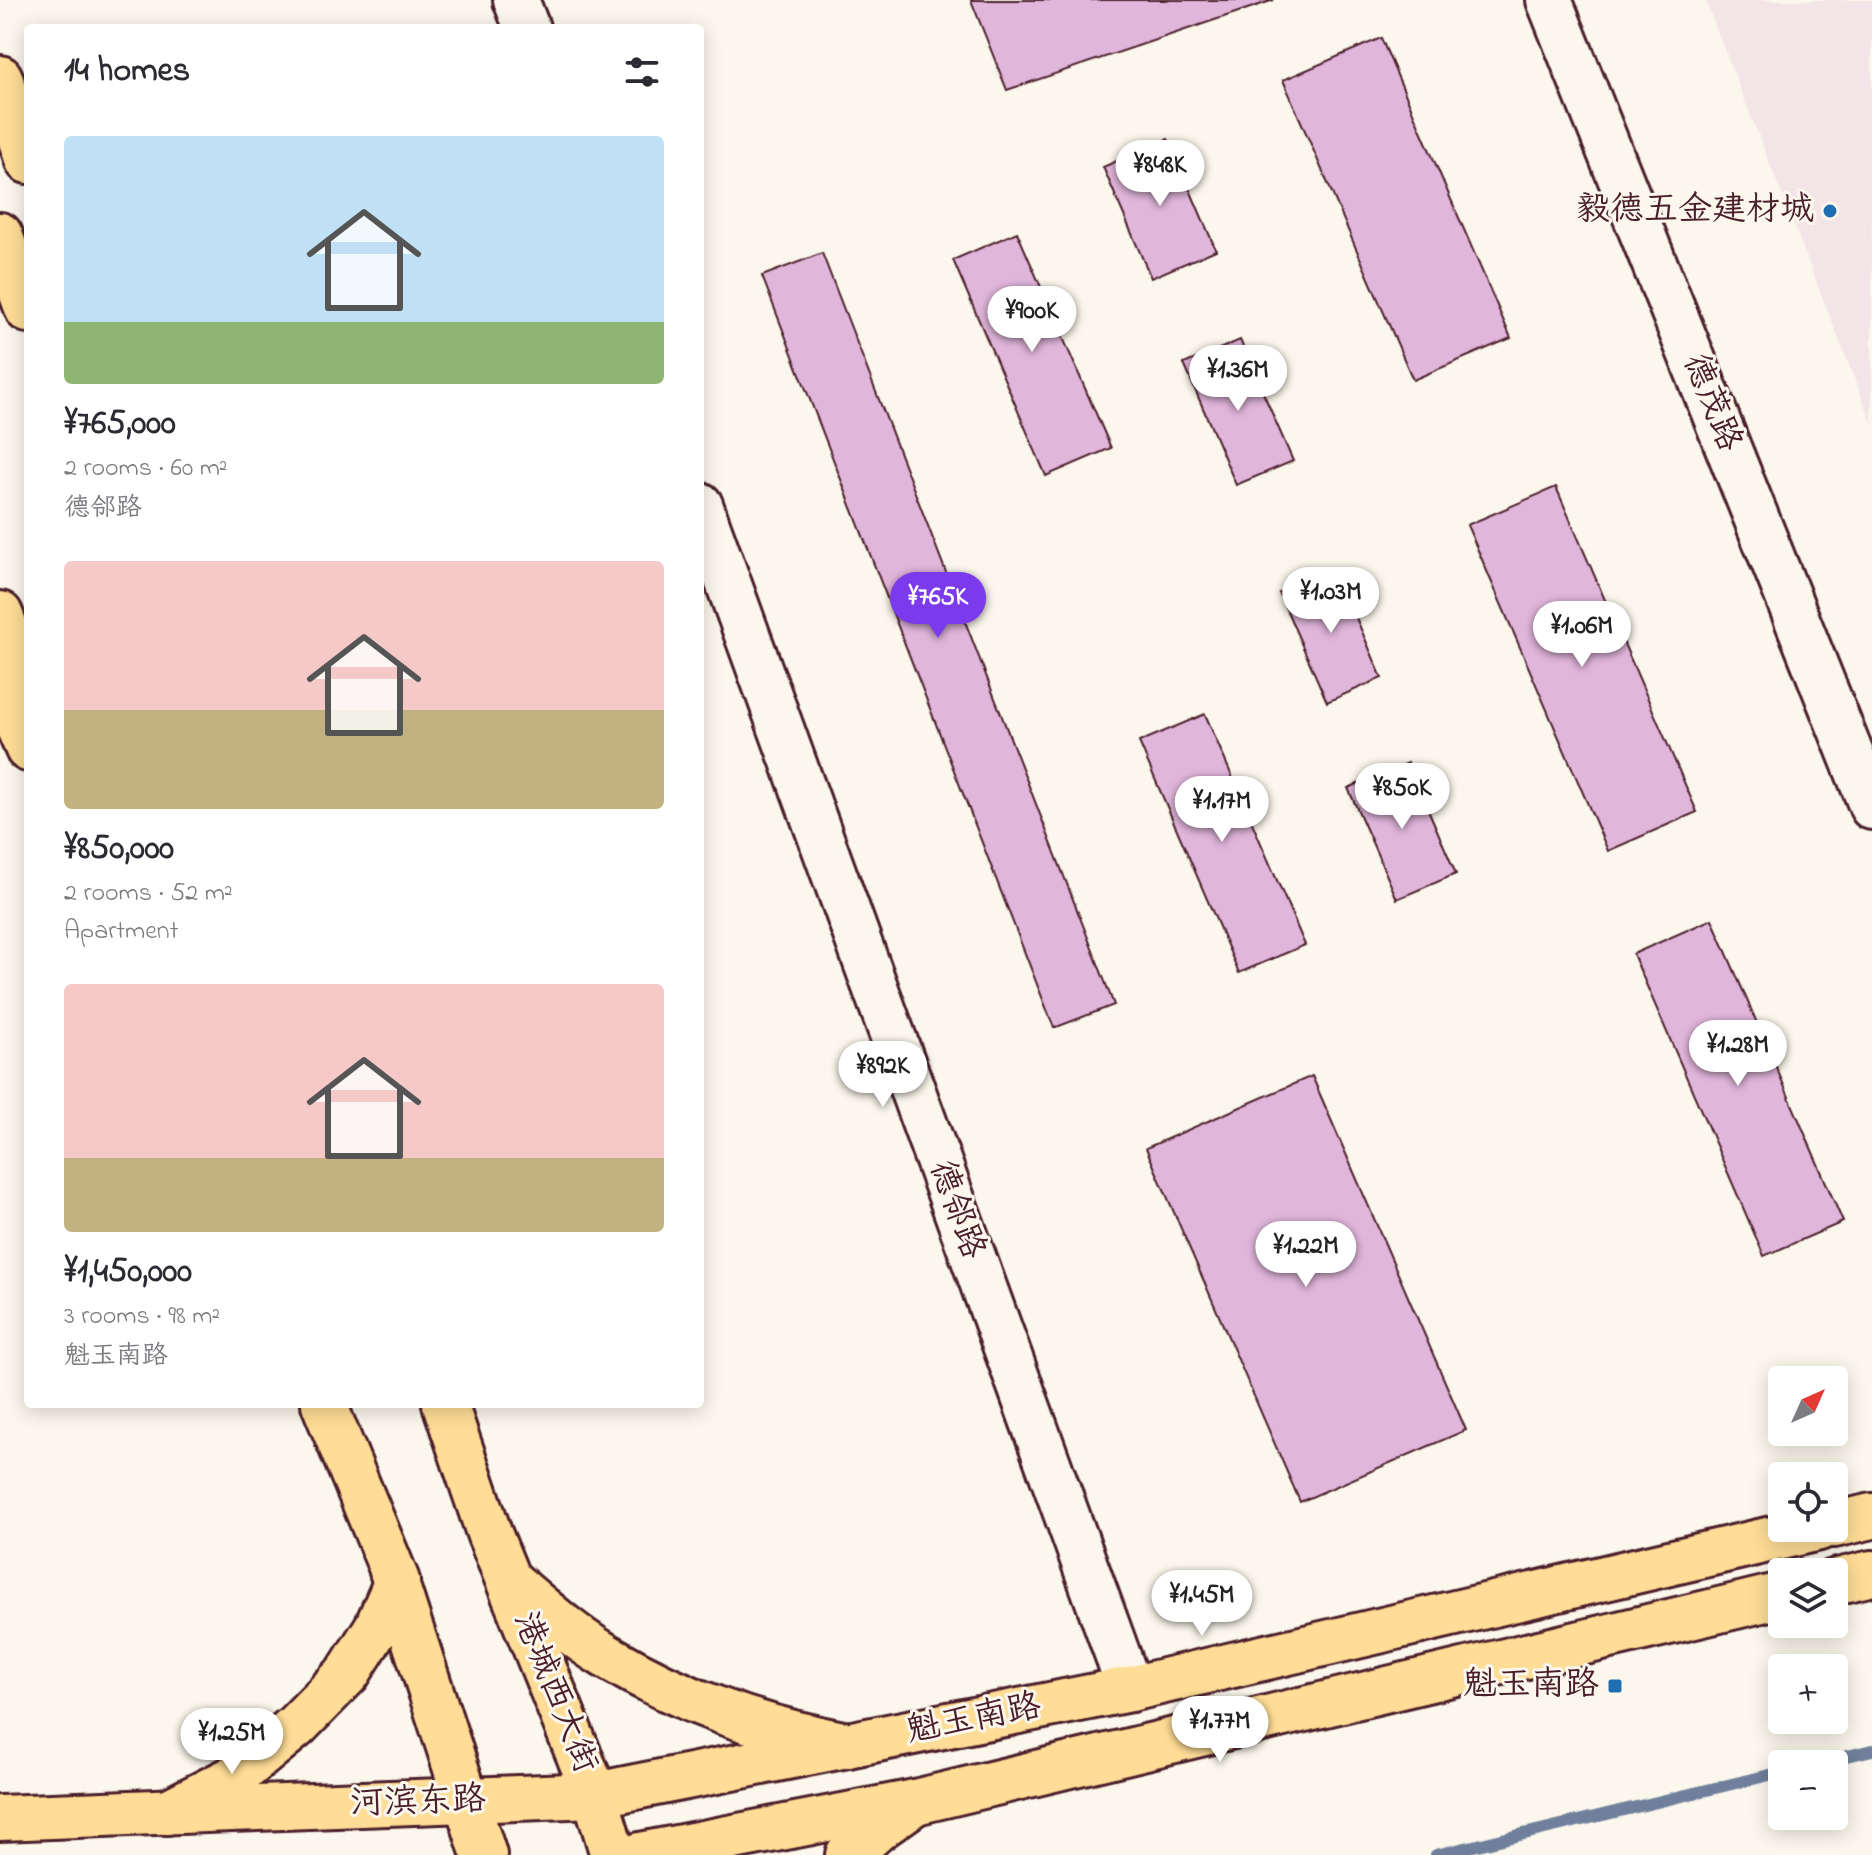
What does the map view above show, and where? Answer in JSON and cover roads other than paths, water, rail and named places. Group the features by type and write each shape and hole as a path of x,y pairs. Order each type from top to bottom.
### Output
{"main road":[{"path":"0,78 24,149"},
{"path":"0,235 24,299"},
{"path":"0,614 24,673"},
{"path":"0,685 24,740"},
{"path":"323,1408 397,1581 484,1855"},
{"name":"港城西大街","path":"444,1408 489,1533 595,1795 613,1855"},
{"path":"1848,1522 1872,1516"},
{"name":"魁玉南路","path":"595,1795 1130,1689 1768,1540"},
{"path":"1848,1579 1872,1573"},
{"path":"508,1580 555,1620 592,1646 658,1684 750,1722 799,1736 848,1745"},
{"path":"167,1812 232,1779 296,1726 348,1673 377,1627 397,1581"},
{"name":"魁玉南路","path":"640,1855 915,1802 1768,1598"},
{"name":"河滨东路","path":"0,1818 595,1795"},
{"path":"848,1855 915,1802"}],"street":[{"path":"516,0 525,24"},
{"name":"德茂路","path":"1549,0 1872,807"},
{"name":"德邻路","path":"704,516 1130,1689"}],"waterway":[{"path":"1848,1756 1872,1750"},
{"path":"1436,1855 1768,1775"}],"place":[{"name":"毅德五金建材城","path":"1830,211"},
{"name":"魁玉南路","path":"1615,1686"}]}
